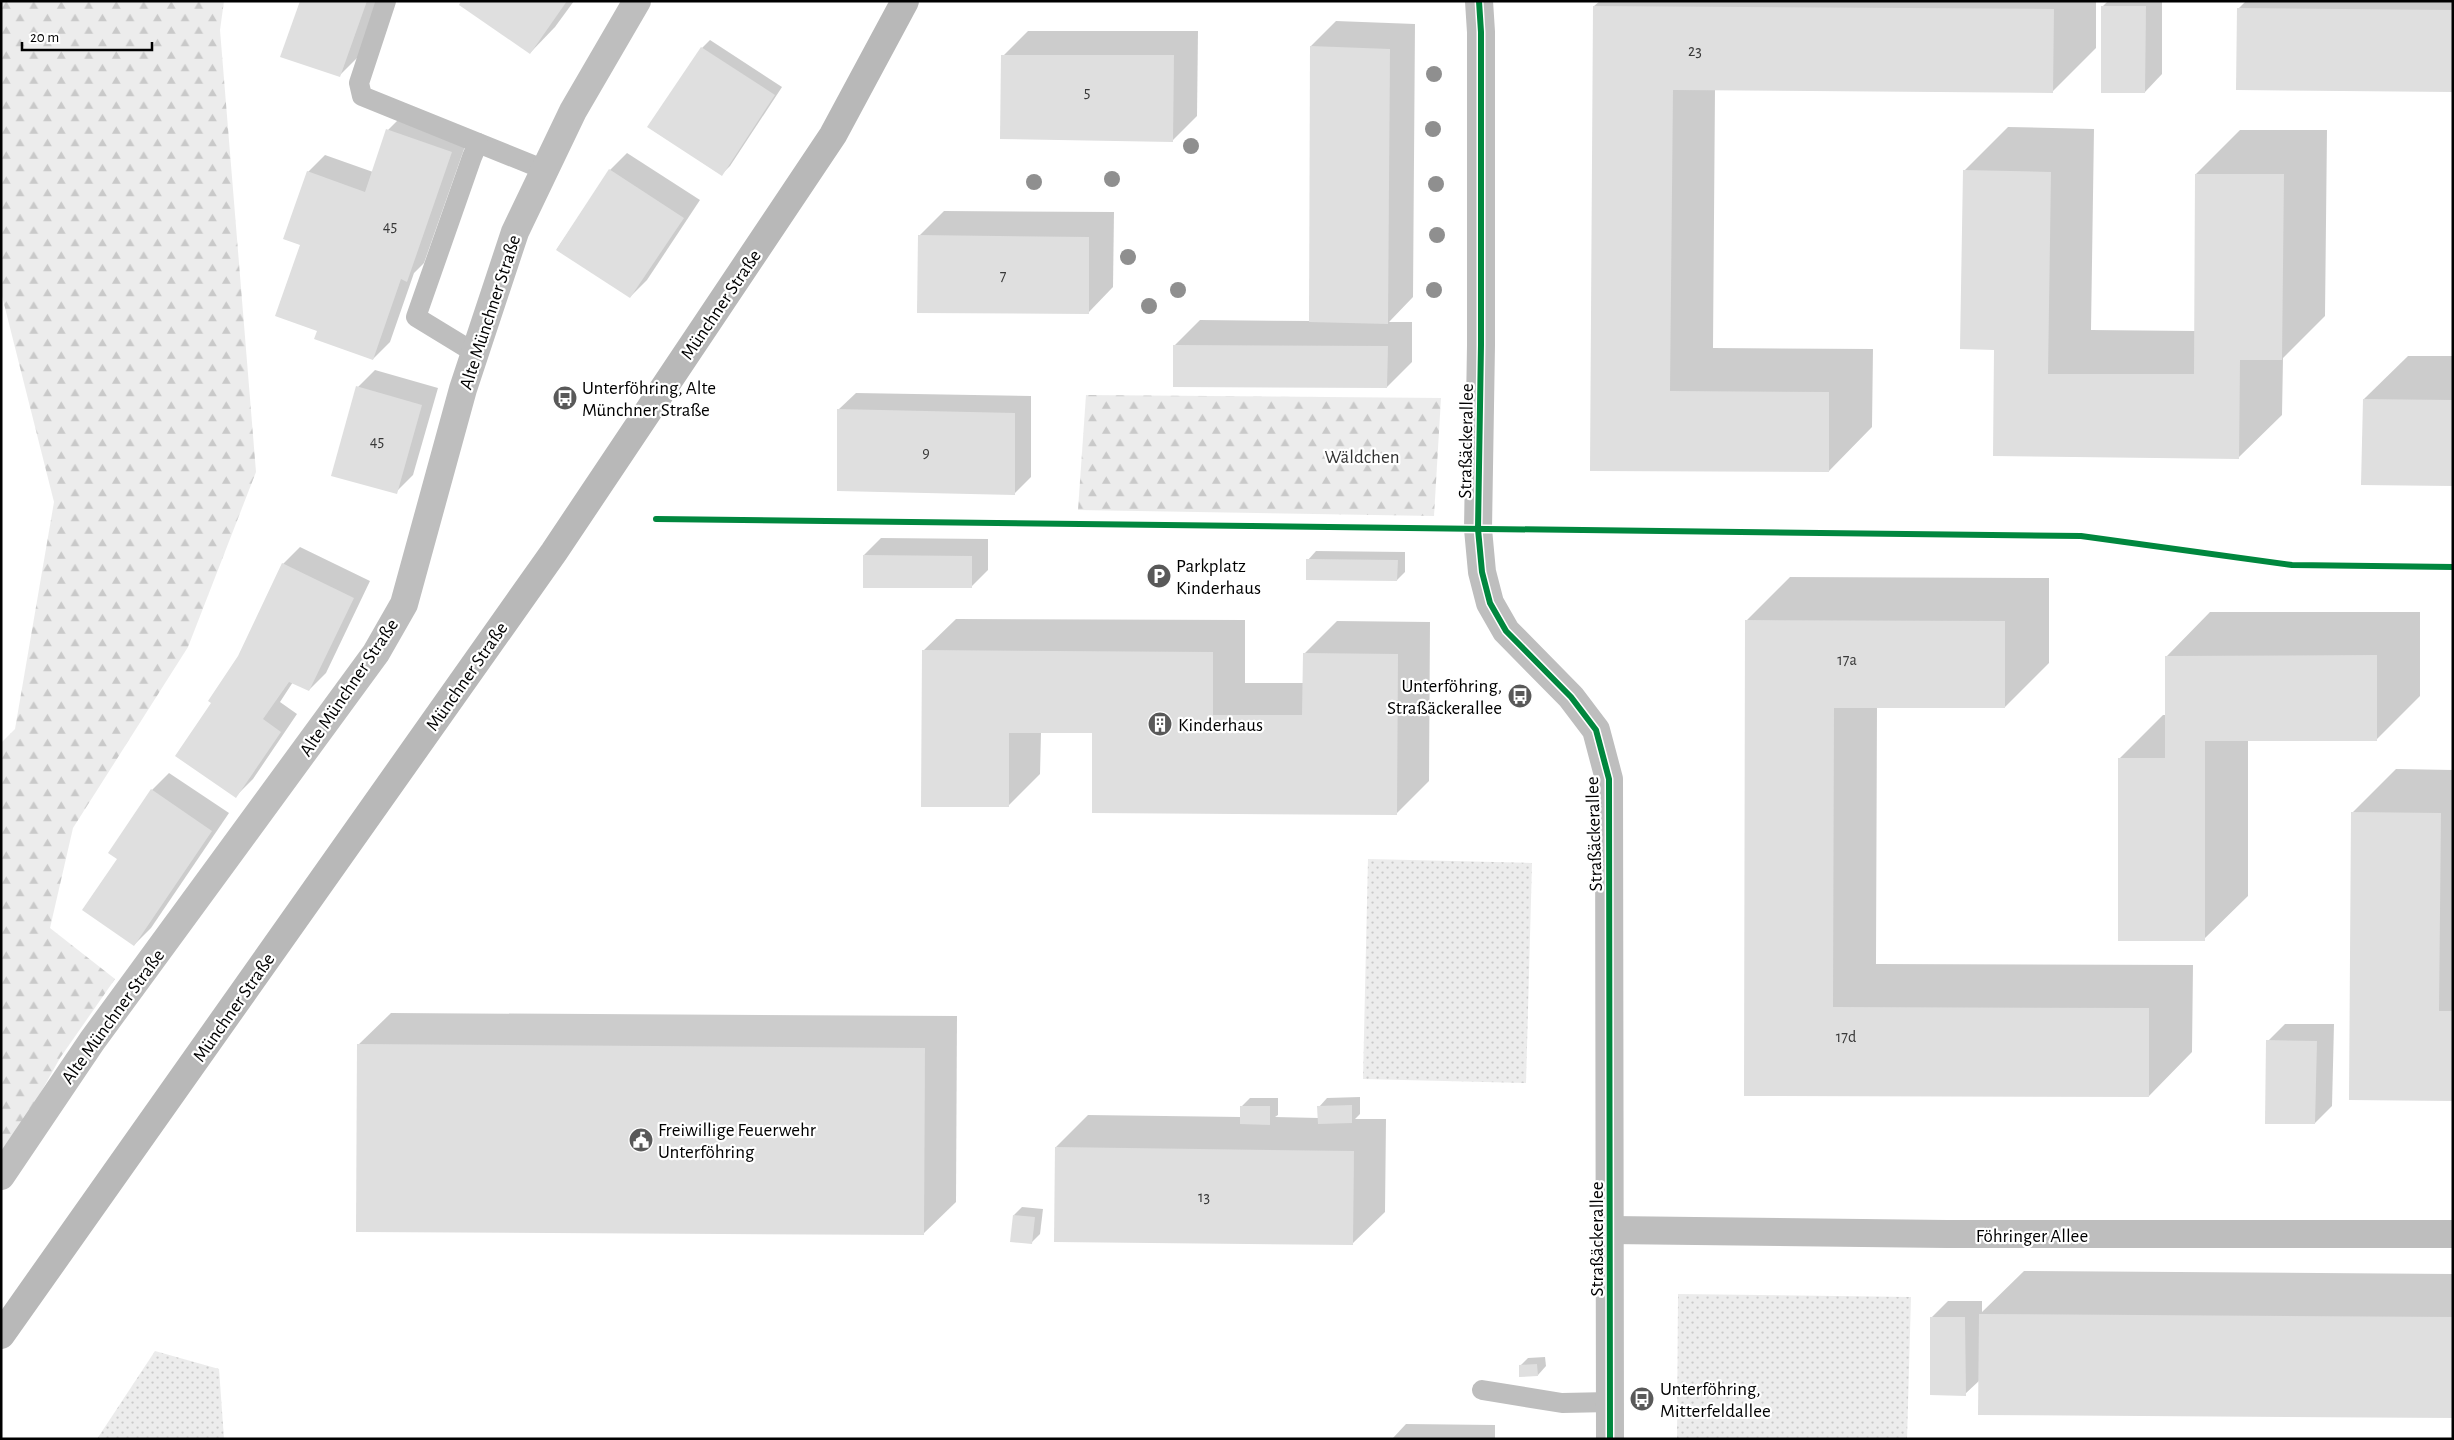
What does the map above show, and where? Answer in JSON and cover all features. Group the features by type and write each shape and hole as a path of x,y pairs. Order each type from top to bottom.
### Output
{"main road":[{"name":"Münchner Straße","path":"1,1334 554,552 833,134 905,1"}],"street":[{"name":"Alte Münchner Straße","path":"1,1176 92,1041 376,653 404,604 475,353 515,232 573,111 636,1"},
{"name":"Straßäckerallee","path":"1479,1 1481,32 1481,345 1478,529 1482,572 1490,603 1506,631 1571,697 1596,730 1609,779 1610,1439"},
{"name":"Föhringer Allee","path":"1611,1230 1957,1234 2453,1234"}],"lane":[{"path":"386,1 360,83 362,96 545,170"},
{"path":"475,353 416,317 478,144"},
{"path":"1482,1390 1562,1403 1610,1402"}],"green space":[{"path":"1,1 224,1 220,30 256,472 188,647 73,828 50,928 115,979 60,1058 1,1164 1,743 15,729 54,502 1,292"},
{"name":"Wäldchen","path":"1086,395 1441,398 1434,516 1078,510"},
{"path":"1368,859 1532,863 1526,1083 1363,1079"},
{"path":"1678,1294 1911,1297 1907,1439 1677,1439"},
{"path":"155,1351 219,1369 224,1439 97,1439"}],"building":[{"path":"300,1 367,1 340,77 280,57"},
{"path":"461,1 567,1 530,54 459,5"},
{"path":"1593,6 2054,9 2053,93 1673,90 1670,391 1829,392 1829,472 1590,471"},
{"path":"2101,6 2146,6 2145,93 2101,93"},
{"path":"2237,8 2453,10 2453,92 2236,90"},
{"path":"1310,46 1390,49 1388,324 1309,322"},
{"path":"701,47 775,95 722,176 647,127"},
{"path":"1001,55 1174,55 1173,142 1000,139"},
{"path":"386,129 452,152 407,282 401,279 373,360 314,339 317,331 275,316 300,245 283,239 307,171 365,192"},
{"path":"609,169 684,218 630,298 556,250"},
{"path":"1963,170 2051,172 2048,374 2194,374 2195,174 2284,174 2282,360 2240,360 2239,459 1993,456 1994,350 1960,349"},
{"path":"918,235 1089,237 1089,314 917,313"},
{"path":"1173,345 1388,346 1387,388 1173,387"},
{"path":"356,386 422,405 397,494 331,476"},
{"path":"2363,399 2453,400 2453,486 2361,485"},
{"path":"837,409 1015,413 1015,495 837,491"},
{"path":"863,555 972,556 972,588 863,588"},
{"path":"1306,559 1398,560 1397,581 1306,580"},
{"path":"282,563 354,598 309,691 289,682 263,719 281,732 236,798 175,756 211,703 208,701 238,656"},
{"path":"1745,620 2005,621 2005,708 1834,708 1833,1007 2149,1008 2149,1097 1744,1096"},
{"name":"Kinderhaus","path":"922,650 1213,652 1213,715 1302,715 1303,653 1398,654 1397,815 1092,813 1092,733 1009,733 1009,807 921,807"},
{"path":"2377,655 2377,741 2205,741 2205,941 2118,941 2118,758 2165,758 2165,656"},
{"path":"151,789 212,831 134,946 82,910 117,859 108,853"},
{"path":"2351,812 2441,813 2439,1011 2453,1011 2453,1101 2349,1100"},
{"path":"2266,1040 2317,1041 2315,1124 2265,1124"},
{"path":"357,1044 925,1048 924,1235 356,1232"},
{"path":"1352,1105 1352,1123 1318,1124 1317,1106"},
{"path":"1240,1106 1270,1106 1270,1125 1240,1124"},
{"path":"1055,1147 1354,1151 1353,1245 1054,1242"},
{"path":"1013,1215 1035,1217 1032,1244 1010,1242"},
{"path":"1979,1314 2453,1317 2453,1418 1978,1415"},
{"path":"1930,1317 1965,1317 1966,1396 1930,1395"},
{"path":"1537,1364 1538,1376 1519,1377 1519,1365"}],"cycle path":[{"path":"1479,1 1481,32 1481,345 1478,529 1482,572 1490,603 1506,631 1571,697 1596,730 1609,779 1610,1439"},
{"path":"656,519 2081,536 2292,565 2453,567"}],"place":[{"name":"Unterföhring, Alte Münchner Straße","path":"565,398"},
{"name":"Parkplatz Kinderhaus","path":"1159,576"},
{"name":"Unterföhring, Straßäckerallee","path":"1520,696"},
{"name":"Kinderhaus","path":"1160,724"},
{"name":"Freiwillige Feuerwehr Unterföhring","path":"641,1140"},
{"name":"Unterföhring, Mitterfeldallee","path":"1642,1399"}]}
